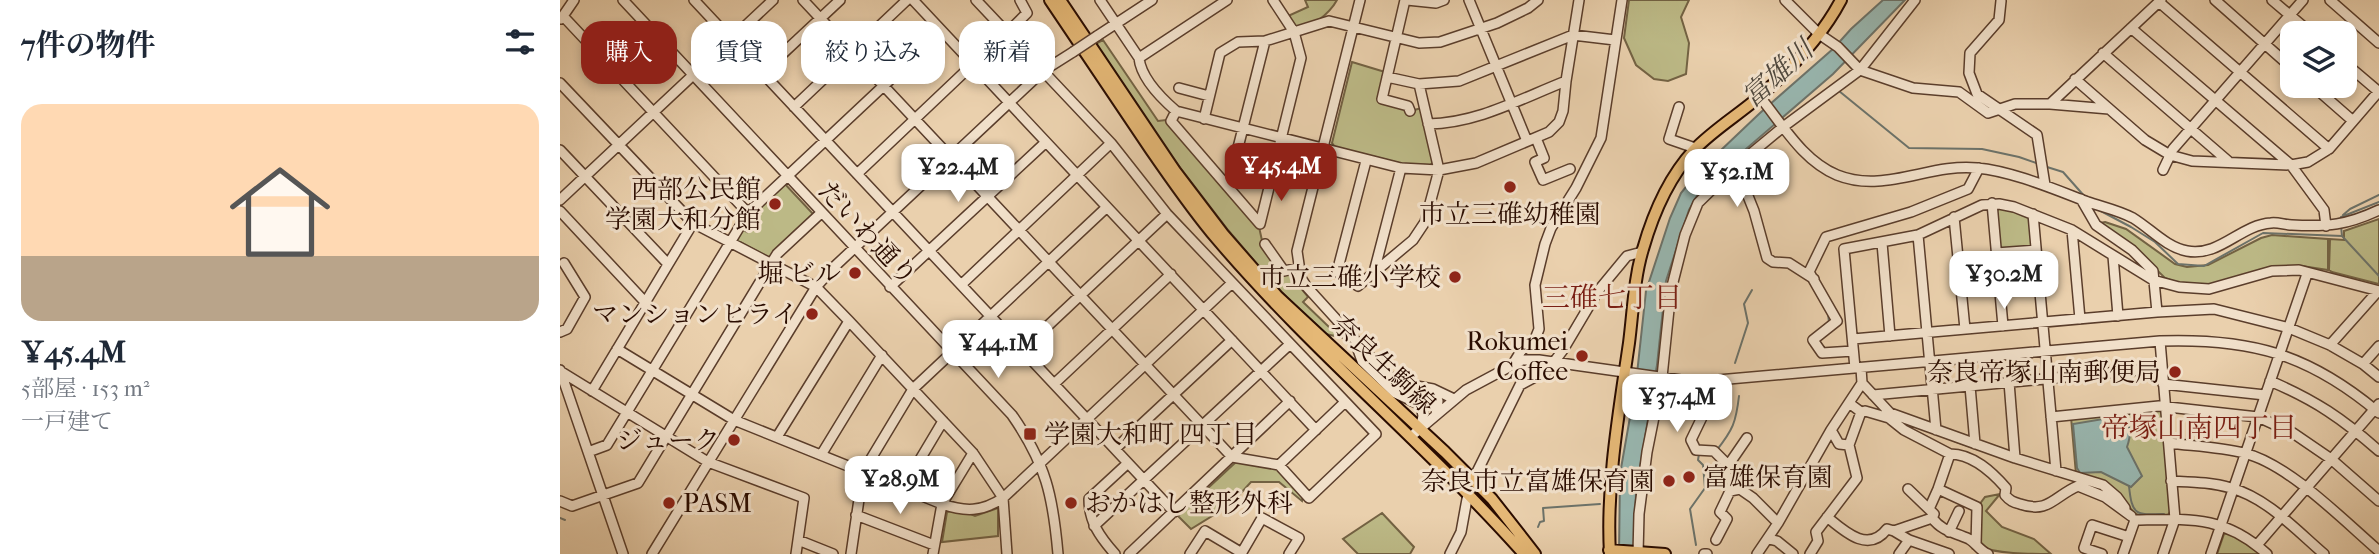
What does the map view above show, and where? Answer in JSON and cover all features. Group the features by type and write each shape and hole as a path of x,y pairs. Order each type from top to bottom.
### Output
{"main road":[{"name":"奈良生駒線","path":"1051,0 1172,180 1215,238 1318,348 1492,499 1535,554"},
{"name":"奈良生駒線","path":"1060,0 1175,171 1223,234 1278,297 1415,432 1524,554"},
{"path":"1665,554 1613,552 1610,504 1630,372 1642,252 1659,205 1674,177 1695,148 1763,101 1819,34 1841,0"}],"street":[{"path":"574,0 561,18 748,213"},
{"name":"だいわ通り","path":"623,0 691,75"},
{"path":"751,21 773,0"},
{"path":"803,0 823,21"},
{"path":"787,49 840,0"},
{"path":"885,21 907,0"},
{"path":"913,0 933,21"},
{"path":"976,0 996,21"},
{"path":"1019,21 1027,13 1020,0"},
{"path":"1100,0 1139,58 1140,66 1160,97 1176,111 1401,168 1439,170 1476,163 1549,132 1559,122 1563,111 1579,0"},
{"path":"1055,63 1152,0"},
{"path":"1139,58 1227,0"},
{"path":"1176,111 1171,121 1260,224 1301,58 1294,32 1273,0"},
{"path":"1360,0 1297,251 1298,268 1306,286 1386,374 1400,383 1433,389 1454,399"},
{"path":"1410,111 1408,106 1382,99 1406,0 1436,3 1444,0"},
{"path":"1469,0 1510,103 1544,158 1535,162 1543,180 1570,169"},
{"path":"1204,119 1220,52 1238,42 1265,41 1329,21 1419,43 1440,42 1480,29 1528,8 1538,0"},
{"path":"1513,364 1521,351 1535,339 1539,329 1535,285 1545,244 1601,138 1622,0"},
{"path":"1785,0 1858,68 1913,88 1959,92 1988,113 2015,104 2109,109"},
{"path":"1637,552 1639,514 1661,377 1671,290 1685,235 1698,203 1781,124 1858,68 1915,0"},
{"path":"2215,0 2280,57"},
{"path":"2272,0 2297,21"},
{"path":"2163,170 2169,155 2190,129 2303,0"},
{"path":"2330,0 2379,43"},
{"path":"2000,1 1999,20 1970,53 1969,73 1977,94 2037,135 2045,185"},
{"path":"2050,104 2160,1 2329,149"},
{"path":"700,2 716,21"},
{"path":"2132,28 2291,165 2324,210 2326,226"},
{"path":"945,34 959,49"},
{"path":"1387,77 1419,84 1459,81 1573,35 1615,40"},
{"path":"1228,187 1265,41"},
{"path":"2104,53 2228,161"},
{"path":"2075,79 2145,140 2169,155 2192,161 2291,165 2308,162 2329,149 2379,91 2357,73"},
{"path":"560,200 691,77"},
{"path":"857,174 959,77"},
{"path":"1428,124 1453,123 1475,118 1566,81"},
{"path":"560,83 693,223 816,286 882,355 973,453 1003,498 1007,554"},
{"name":"だいわ通り","path":"700,84 1012,415 1041,462 1053,506 1058,554"},
{"path":"772,84 1174,512"},
{"path":"794,107 818,84"},
{"path":"992,84 1316,429"},
{"path":"652,554 816,286 1030,84"},
{"path":"588,452 607,445 748,213 883,86 1232,457 1279,465 1309,498 1376,435 1167,214 1111,143 1055,84"},
{"path":"1366,160 1337,272 1358,286 1420,232 1439,170 1419,84"},
{"path":"1179,88 1209,96"},
{"path":"2327,98 2353,121"},
{"path":"1763,101 1809,159 1839,176 1889,181 1951,167 1979,168 2045,185 2132,217 2173,246 2188,251 2212,250 2254,228 2270,223 2326,226 2353,222 2379,210"},
{"path":"1679,107 1669,139 1695,148"},
{"path":"890,287 1046,142"},
{"path":"961,285 1111,143"},
{"path":"560,150 668,264"},
{"path":"1737,166 1754,211 1767,258 1773,262 1789,263 1814,279"},
{"path":"1374,272 1401,168"},
{"path":"1853,351 1822,353 1813,340 1837,321 1809,272 1826,237 1911,212 1968,190 1979,168"},
{"path":"2081,199 2096,225 2132,250 2153,271 2157,312"},
{"path":"1992,204 2003,326"},
{"path":"2267,554 2241,534 2221,525 2197,520 2133,518 2105,497 2078,486 2040,508 2010,501 2005,495 2006,488 1993,473 1973,460 1950,454 1904,430 1862,383 1853,351 1844,249 1918,235 1982,205 2014,207 2072,230 2153,280 2179,287 2209,289 2272,271 2299,270 2378,291 2330,345"},
{"path":"851,554 863,472 913,389 1107,207"},
{"path":"560,211 645,302"},
{"path":"560,500 572,506 638,483 777,254 821,213"},
{"path":"1022,350 1167,214"},
{"path":"2033,214 2056,471"},
{"path":"1954,217 1965,329"},
{"path":"592,391 693,223"},
{"path":"2072,230 2080,319"},
{"path":"1918,235 1936,430"},
{"path":"1882,243 1889,336"},
{"path":"1265,244 1284,271 1298,268"},
{"path":"1996,253 2036,250"},
{"path":"1476,474 1520,385 1548,370 1598,291 1627,256 1642,252"},
{"path":"2113,256 2118,316"},
{"path":"560,332 567,329 584,296 564,263"},
{"path":"1054,384 1171,274"},
{"path":"2211,554 2307,274"},
{"path":"617,349 734,420 942,504 972,511 1003,498 1232,283"},
{"path":"1853,340 2214,309 2289,328 2330,345 2363,364 2379,377"},
{"path":"778,437 849,321"},
{"path":"1115,449 1232,340"},
{"path":"1415,432 1466,390 1522,360 1555,362 1695,382 2160,341 2221,341 2280,354 2306,364 2355,392 2377,409 2257,545"},
{"path":"2160,341 2175,519 2163,554"},
{"path":"1355,343 1362,361 1385,384 1399,397 1421,405 1423,416 1415,432"},
{"path":"1094,526 1289,345"},
{"path":"2363,364 2379,346"},
{"path":"821,455 882,355"},
{"path":"1873,395 2162,368"},
{"path":"560,371 708,462 804,498 796,554"},
{"path":"560,371 623,554"},
{"path":"1720,380 1691,440 1696,450 1714,451 1728,465"},
{"path":"2270,381 2330,411 2379,450"},
{"path":"2008,382 2015,458"},
{"path":"1757,554 1769,539 1831,430 1862,383"},
{"path":"2163,384 2266,396"},
{"path":"1970,386 1975,444"},
{"path":"1433,389 1438,401 1436,415"},
{"path":"1129,554 1290,401"},
{"path":"1279,465 1344,403"},
{"path":"1849,403 1861,412 1890,415 2103,485 2117,497 2133,518 2123,554"},
{"path":"2051,416 2165,406 2258,417 2293,433 2331,460 2379,501"},
{"path":"1810,554 1818,541 1816,531 1857,478 1849,446 1861,412"},
{"path":"903,488 943,421"},
{"path":"1831,430 1839,444 1849,446"},
{"path":"1747,438 1725,470 1726,476 1778,523"},
{"path":"2169,443 2245,453 2271,464 2306,489 2379,551"},
{"path":"856,514 934,549 942,504 973,453"},
{"path":"1894,531 1930,514 1950,454"},
{"path":"1115,554 1094,526 1089,499 1128,463"},
{"path":"2171,481 2203,482 2233,488 2281,517 2324,554"},
{"path":"1716,540 1727,519 1720,512 1730,491 1740,489"},
{"path":"1908,489 1940,528 1971,541 1983,553 1988,554"},
{"path":"1938,489 1978,506 1976,545"},
{"path":"1450,554 1461,532 1467,499"},
{"path":"1949,532 1959,511"},
{"path":"1827,517 1860,540 1880,537 1887,529 1945,553"},
{"path":"1190,554 1205,531 1241,553 1262,518 1299,538 1289,554"},
{"path":"2102,554 2084,548 2092,526 2129,537"},
{"path":"1769,539 1777,541 1793,554"},
{"path":"798,540 833,554"},
{"path":"1899,554 1909,540"}],"shaded area":[{"path":"1305,0 1337,0 1319,20 1300,28 1294,25 1288,16 1308,7"},
{"path":"1629,0 1689,0 1681,17 1689,43 1686,74 1668,81 1654,79 1636,65 1624,38"},
{"path":"1103,40 1158,121 1166,120 1259,227 1263,245 1283,273 1293,271 1308,297 1303,302 1330,328 1334,325 1344,338 1321,333 1273,283 1228,230 1172,157 1096,44"},
{"path":"1352,62 1385,72 1379,102 1406,108 1408,112 1421,108 1434,162 1430,165 1403,164 1335,147 1332,143"},
{"path":"784,183 814,215 770,258 736,238 742,229 747,232 749,228 744,226 749,216"},
{"path":"2000,208 2030,218 2032,248 1999,251 1995,212"},
{"path":"2379,219 2379,284 2329,270 2330,239 2344,240 2344,231"},
{"path":"2105,222 2126,229 2175,264 2187,267 2208,265 2272,235 2328,239 2328,270 2302,266 2212,284 2181,284 2165,278 2134,248 2099,223"},
{"path":"2159,409 2162,413 2171,510 2168,515 2140,516 2134,513 2122,497 2076,474 2071,417"},
{"path":"1236,462 1276,468 1303,496 1302,501 1279,482 1251,482 1230,505 1191,529 1178,516"},
{"path":"2000,494 1986,511 2002,527 2034,539 2051,554 2003,552 1979,546 1979,505 1985,497"},
{"path":"998,508 998,536 942,542 947,512 958,509 975,516"},
{"path":"1382,513 1414,547 1410,554 1358,554 1343,539"},
{"path":"2229,532 2261,554 2217,554 2224,534"}],"water":[{"path":"1883,0 1905,0 1833,74 1702,187 1689,210 1666,281 1657,365 1636,492 1634,554 1619,554 1620,474 1636,383 1646,291 1681,193 1698,172"},
{"path":"2121,416 2130,430 2127,447 2142,476 2131,487 2101,472 2080,473 2077,468 2073,424"}],"waterway":[{"path":"1839,91 1909,148 1982,149 2039,164"},
{"path":"2047,167 2063,172 2086,198"},
{"path":"2343,215 2379,195"},
{"path":"2341,220 2341,217 2379,202"},
{"path":"2097,209 2155,242 2178,264 2204,266 2263,233 2342,236 2341,226"},
{"path":"2342,236 2379,276"},
{"path":"1809,281 1820,300"},
{"path":"1735,363 1748,323 1744,304 1752,290"},
{"path":"1820,329 1829,322 1828,314"},
{"path":"1866,394 1882,411"},
{"path":"1716,451 1733,425 1739,396"},
{"path":"1954,441 1979,450"},
{"path":"1696,545 1690,509 1705,488 1699,454"},
{"path":"2020,464 2072,480"},
{"path":"2129,486 2132,503 2137,512 2164,514"},
{"path":"1538,527 1540,522 1544,521 1543,508 1600,504"},
{"path":"560,518 565,520"}],"place":[{"name":"市立三碓幼稚園","path":"1510,187"},
{"name":"西部公民館 学園大和分館","path":"775,204"},
{"name":"堀 ビル","path":"855,273"},
{"name":"市立三碓小学校","path":"1455,277"},
{"name":"マンションヒライ","path":"812,314"},
{"name":"Rokumei Coffee","path":"1582,356"},
{"name":"奈良帝塚山南郵便局","path":"2175,372"},
{"name":"学園大和町 四丁目","path":"1030,434"},
{"name":"ジューク","path":"734,440"},
{"name":"富雄保育園","path":"1689,477"},
{"name":"奈良市立富雄保育園","path":"1669,481"},
{"name":"PASM","path":"669,503"},
{"name":"おかはし整形外科","path":"1071,503"}],"district":[{"name":"三碓七丁目","path":"1612,297"},
{"name":"帝塚山南四丁目","path":"2199,427"}],"water label":[{"name":"富雄川","path":"1777,73"}]}
